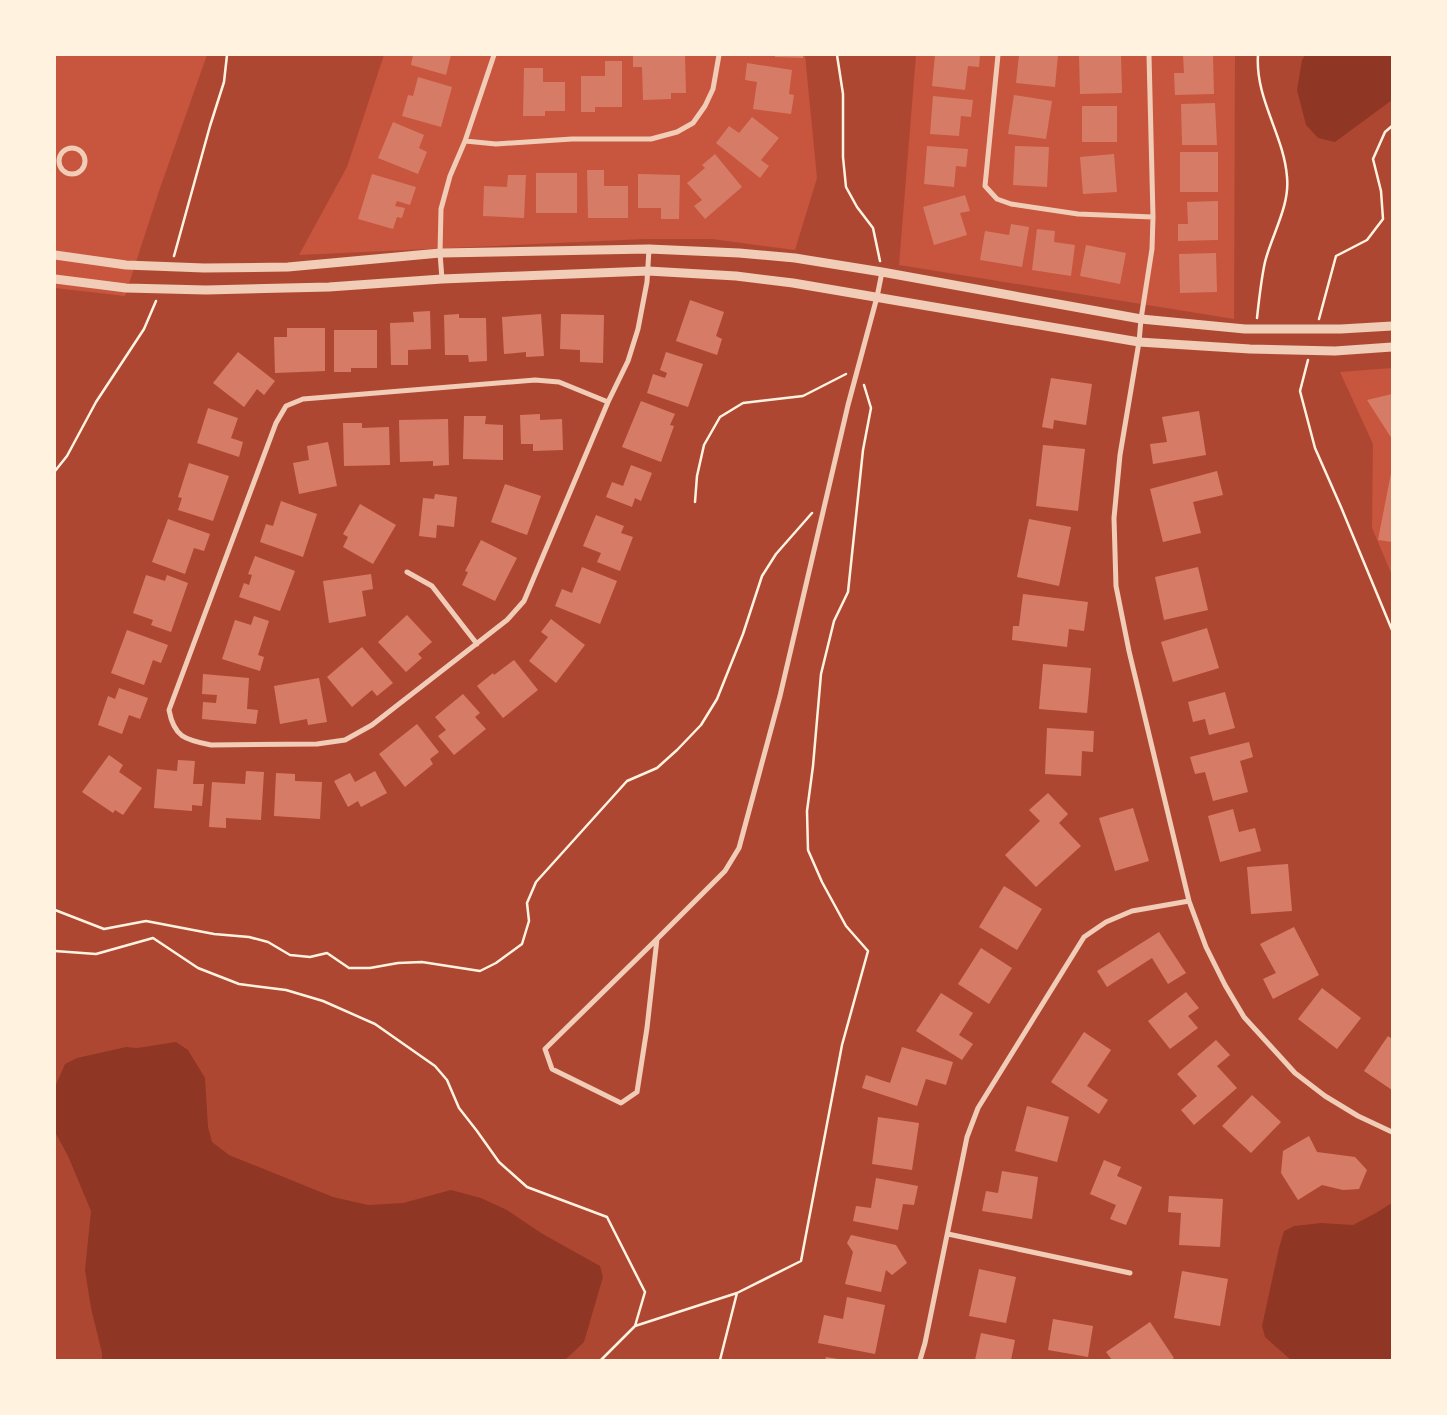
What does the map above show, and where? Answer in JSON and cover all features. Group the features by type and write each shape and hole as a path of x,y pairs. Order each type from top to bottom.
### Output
{"street":[{"path":"442,278 440,253 441,209 450,176 465,141 494,55"},
{"path":"465,141 496,144 572,139 651,139 677,132 693,122 705,106 714,89 719,55"},
{"path":"998,55 985,186 997,199 1011,204 1078,214 1153,217"},
{"path":"1149,55 1152,249 1120,454 1114,518 1116,586 1129,651 1189,901 1206,947 1225,985 1244,1017 1295,1073 1325,1096 1358,1116 1392,1132"},
{"path":"73,148 77,149 84,155 85,164 81,171 69,174 60,166 58,157 65,151 73,148"},
{"path":"55,255 126,265 204,268 288,267 440,253 649,249 739,253 795,258 882,272 1140,319 1255,329 1392,326"},
{"path":"608,402 559,382 536,380 303,399 286,406 276,423 168,710 171,723 179,735 194,742 211,745 317,744 346,740 372,725 506,620 524,601 608,402 628,361 638,329 648,271 649,249"},
{"path":"55,279 126,288 206,290 329,287 442,278 648,271 793,282 1139,342 1250,349 1335,351 1392,347"},
{"path":"657,940 647,1028 637,1092 621,1103 552,1069 545,1049 725,872 739,848 784,678 882,272"},
{"path":"407,572 432,586 477,644"},
{"path":"920,1360 967,1137 978,1108 1084,937 1106,922 1132,911 1189,901"},
{"path":"948,1234 1130,1273"}],"path":[{"path":"169,267 178,245 210,126 224,82 227,55"},
{"path":"837,55 843,94 843,157 846,187 857,207 873,228 882,272"},
{"path":"1255,329 1265,262 1284,204 1288,178 1282,152 1260,90 1258,55"},
{"path":"1316,328 1336,256 1367,240 1383,218 1381,191 1374,158 1385,132 1392,126"},
{"path":"55,470 67,456 96,402 144,328 161,289"},
{"path":"1311,350 1300,391 1315,448 1392,630"},
{"path":"601,1360 635,1326 737,1293 801,1261 842,1045 868,951 846,926 822,882 808,850 807,811 821,674 834,621 848,592 863,450 871,408 859,367 803,396 743,403 720,417 704,445 697,476 695,502"},
{"path":"55,910 104,929 146,921 214,934 249,937 268,942 290,955 310,957 327,953 349,968 370,968 398,963 422,962 480,971 496,963 522,944 529,921 527,903 536,882 627,781 657,768 701,725 717,699 743,634 762,576 776,554 827,494"},
{"path":"55,951 96,954 153,938 198,968 239,984 286,990 323,1001 375,1024 441,1073 447,1080 459,1108 498,1162 527,1187 607,1217 645,1292 635,1326"},
{"path":"720,1360 737,1293"}],"shaded area":[{"path":"207,55 384,55 347,167 299,255 645,239 712,239 795,250 817,178 805,55 916,55 899,265 1234,319 1235,55 1392,55 1392,368 1340,372 1373,444 1372,528 1392,575 1392,1360 55,1360 55,288 125,296 160,188"},
{"path":"1305,55 1392,55 1392,100 1335,142 1318,138 1306,125 1297,90 1302,60"},
{"path":"176,1042 188,1050 205,1078 208,1127 212,1142 229,1155 333,1197 368,1205 403,1203 451,1190 481,1198 507,1210 541,1233 600,1266 603,1277 584,1342 565,1360 102,1360 85,1270 91,1211 68,1156 55,1132 55,1087 65,1064 77,1058 126,1047 137,1048"},
{"path":"1392,1203 1392,1360 1291,1360 1265,1337 1262,1326 1284,1231 1294,1226 1321,1223 1353,1225"}],"building":[{"path":"413,55 451,55 446,75 411,65"},
{"path":"633,55 685,55 686,93 671,93 671,99 643,100 642,67 633,67"},
{"path":"775,55 803,55 803,58 775,57"},
{"path":"935,55 980,55 979,67 968,66 965,90 932,86"},
{"path":"1019,55 1058,55 1055,87 1016,83"},
{"path":"1079,55 1121,55 1122,93 1080,94"},
{"path":"1183,55 1213,55 1214,94 1175,95 1174,73 1184,73"},
{"path":"605,61 622,61 622,107 595,107 595,112 581,112 581,76 605,76"},
{"path":"747,63 792,70 789,94 794,95 791,114 753,109 757,82 745,80"},
{"path":"524,68 543,68 543,82 565,82 565,111 545,111 545,116 523,116"},
{"path":"418,77 452,87 441,127 402,116 408,95 413,96"},
{"path":"1014,95 1052,101 1046,139 1008,134"},
{"path":"933,96 973,100 971,117 961,116 959,136 930,134"},
{"path":"1215,103 1217,145 1182,145 1181,104"},
{"path":"1082,106 1117,106 1117,142 1082,142"},
{"path":"752,117 779,138 761,160 769,166 760,178 716,143 729,126 739,133"},
{"path":"393,122 424,135 419,148 427,152 418,174 378,158"},
{"path":"927,146 968,149 966,167 956,166 954,187 924,184"},
{"path":"1015,146 1049,147 1047,187 1013,185"},
{"path":"1180,152 1218,152 1218,192 1180,192"},
{"path":"715,154 742,187 705,219 694,206 702,200 687,183 705,168 702,165"},
{"path":"1114,154 1117,192 1083,194 1080,157"},
{"path":"587,170 604,170 604,186 628,186 628,218 588,218"},
{"path":"536,173 577,173 577,213 536,213"},
{"path":"372,174 416,187 410,205 397,201 395,206 405,208 402,218 397,217 393,229 358,219"},
{"path":"638,174 680,175 679,219 661,219 661,208 638,208"},
{"path":"508,175 526,175 524,218 483,216 484,186 507,187"},
{"path":"965,195 970,211 960,213 967,235 934,245 923,207"},
{"path":"1218,201 1218,240 1178,241 1178,224 1188,224 1187,202"},
{"path":"1011,224 1029,227 1022,267 980,260 985,231 1009,235"},
{"path":"1037,229 1055,231 1054,242 1075,245 1071,276 1032,270"},
{"path":"1086,245 1126,253 1120,284 1080,276"},
{"path":"1216,253 1217,292 1180,293 1179,254"},
{"path":"690,300 724,312 716,336 722,339 717,355 676,341"},
{"path":"430,311 431,349 408,350 408,365 391,365 390,323 414,322 413,312"},
{"path":"459,314 459,318 486,318 487,361 469,362 468,355 445,355 444,315"},
{"path":"541,314 544,356 526,357 526,352 504,354 502,317"},
{"path":"561,314 604,315 603,363 580,362 580,350 560,349"},
{"path":"287,328 325,328 325,371 275,373 274,337 287,337"},
{"path":"334,330 377,330 377,368 351,368 351,372 334,372"},
{"path":"238,352 275,381 264,395 257,389 244,407 213,383"},
{"path":"666,352 703,364 688,407 647,393 653,374 665,378 667,373 660,370"},
{"path":"1051,378 1092,384 1086,425 1054,420 1053,429 1042,427"},
{"path":"1392,394 1392,439 1367,400"},
{"path":"641,401 675,414 670,425 674,426 661,462 622,447"},
{"path":"208,408 238,418 231,438 243,442 239,457 197,443"},
{"path":"1199,411 1206,455 1153,464 1150,444 1167,442 1162,417"},
{"path":"540,414 540,420 562,419 563,450 533,451 533,444 521,444 520,415"},
{"path":"464,416 486,416 485,424 503,425 503,460 463,459"},
{"path":"448,419 449,465 433,466 433,461 400,462 399,420"},
{"path":"343,423 362,423 362,428 389,427 390,465 344,466"},
{"path":"328,442 337,486 299,494 293,463 309,460 307,446"},
{"path":"1043,445 1085,449 1078,511 1036,506"},
{"path":"189,463 229,476 213,521 178,510 182,498 178,497"},
{"path":"631,465 652,473 641,501 635,498 632,507 606,497 612,482 623,486"},
{"path":"1217,471 1223,495 1193,502 1201,533 1163,542 1150,489"},
{"path":"1392,473 1392,542 1378,540"},
{"path":"505,484 541,496 527,535 491,522"},
{"path":"435,494 457,497 454,527 437,525 436,538 419,536 423,498 434,499"},
{"path":"281,501 317,514 303,557 260,542 266,524 273,526"},
{"path":"360,504 396,525 373,564 343,547 348,537 343,534"},
{"path":"596,515 624,526 621,533 633,537 620,571 597,562 601,553 583,546"},
{"path":"168,519 210,534 204,551 194,548 185,574 152,562"},
{"path":"1029,519 1071,527 1059,586 1017,577"},
{"path":"481,540 517,558 495,601 462,585 468,572 465,571"},
{"path":"255,556 295,571 280,611 239,597 244,583 249,585 252,575 248,574"},
{"path":"582,567 617,581 600,624 555,606 562,589 572,593"},
{"path":"1198,567 1208,610 1164,620 1155,577"},
{"path":"371,574 373,589 362,591 366,616 329,623 323,581"},
{"path":"146,575 165,581 167,575 188,583 171,632 151,625 153,620 133,613"},
{"path":"1023,594 1088,602 1084,631 1069,629 1067,647 1012,640 1013,626 1019,626"},
{"path":"407,615 432,642 418,654 422,658 406,672 378,642"},
{"path":"254,616 269,621 258,655 264,657 260,671 222,659 235,620 251,625"},
{"path":"551,619 585,645 556,683 529,661 548,637 541,632"},
{"path":"1207,628 1219,668 1173,682 1161,642"},
{"path":"127,630 168,645 161,663 153,660 144,685 111,673"},
{"path":"362,647 393,683 377,696 372,690 352,707 327,677"},
{"path":"514,660 538,690 503,718 477,686"},
{"path":"1043,664 1091,668 1087,713 1039,709"},
{"path":"203,674 249,678 247,709 258,710 256,724 202,719 203,702 216,703 217,695 202,694"},
{"path":"319,678 327,722 308,725 307,719 280,724 274,686"},
{"path":"119,688 148,698 140,719 129,715 122,734 98,725 108,696 115,699"},
{"path":"1225,692 1235,728 1209,735 1205,719 1193,722 1188,702"},
{"path":"463,694 480,713 475,717 486,729 454,755 438,736 446,730 435,717"},
{"path":"417,724 439,752 430,759 433,764 405,787 379,754"},
{"path":"1047,728 1094,731 1093,752 1082,751 1081,776 1045,774"},
{"path":"1249,742 1253,757 1240,761 1248,792 1213,801 1205,772 1195,774 1190,757"},
{"path":"109,755 123,765 119,772 142,788 123,815 115,810 113,813 82,792"},
{"path":"178,760 195,761 193,784 204,784 202,806 192,805 192,811 154,808 157,769 177,771"},
{"path":"246,771 264,772 261,820 226,818 226,828 209,827 212,782 245,784"},
{"path":"375,771 387,793 361,807 358,801 348,807 334,781 350,773 355,782"},
{"path":"276,773 295,774 295,781 322,782 320,819 274,816"},
{"path":"1048,793 1068,814 1059,823 1081,846 1036,887 1005,855 1040,821 1029,810"},
{"path":"1133,808 1149,861 1115,871 1099,818"},
{"path":"1233,809 1239,832 1255,828 1261,851 1220,862 1208,816"},
{"path":"1288,864 1292,911 1251,914 1247,867"},
{"path":"1004,886 1042,909 1017,950 979,927"},
{"path":"1294,927 1319,975 1273,999 1263,979 1276,973 1260,944"},
{"path":"1159,932 1186,973 1168,984 1152,958 1107,987 1097,971"},
{"path":"981,948 1012,968 989,1004 958,984"},
{"path":"1322,988 1361,1018 1337,1049 1298,1019"},
{"path":"1186,992 1199,1008 1188,1016 1198,1028 1170,1049 1148,1021"},
{"path":"941,993 973,1013 959,1035 973,1044 962,1060 916,1031"},
{"path":"1084,1032 1111,1050 1087,1086 1108,1100 1099,1114 1051,1082"},
{"path":"1388,1036 1392,1039 1392,1090 1364,1071"},
{"path":"1216,1040 1230,1055 1217,1066 1237,1088 1194,1125 1181,1110 1197,1096 1177,1074"},
{"path":"902,1047 953,1062 946,1085 926,1079 917,1106 862,1088 866,1075 890,1083"},
{"path":"1252,1095 1281,1122 1251,1153 1222,1126"},
{"path":"1027,1106 1069,1117 1057,1162 1015,1151"},
{"path":"878,1117 919,1123 912,1170 872,1164"},
{"path":"1309,1136 1317,1152 1355,1157 1367,1170 1359,1189 1343,1190 1322,1185 1298,1200 1281,1173 1283,1151"},
{"path":"1104,1160 1121,1167 1117,1176 1142,1187 1126,1225 1110,1219 1116,1205 1090,1194"},
{"path":"1002,1171 1038,1177 1032,1219 982,1211 986,1191 998,1193"},
{"path":"876,1178 918,1186 914,1205 903,1204 898,1230 853,1221 856,1206 871,1208"},
{"path":"1169,1196 1223,1199 1220,1247 1179,1245 1181,1213 1168,1212"},
{"path":"851,1235 896,1245 907,1263 892,1275 886,1270 881,1292 845,1284 853,1252 847,1243"},
{"path":"979,1269 1016,1277 1006,1323 969,1316"},
{"path":"1182,1271 1228,1279 1220,1326 1174,1318"},
{"path":"847,1297 885,1305 875,1354 818,1343 824,1315 843,1319"},
{"path":"1053,1319 1093,1326 1088,1357 1048,1350"},
{"path":"1150,1322 1174,1358 1171,1360 1112,1360 1106,1352"},
{"path":"981,1333 1015,1340 1011,1360 975,1360"},
{"path":"826,1357 838,1359 838,1360 825,1360"}]}
